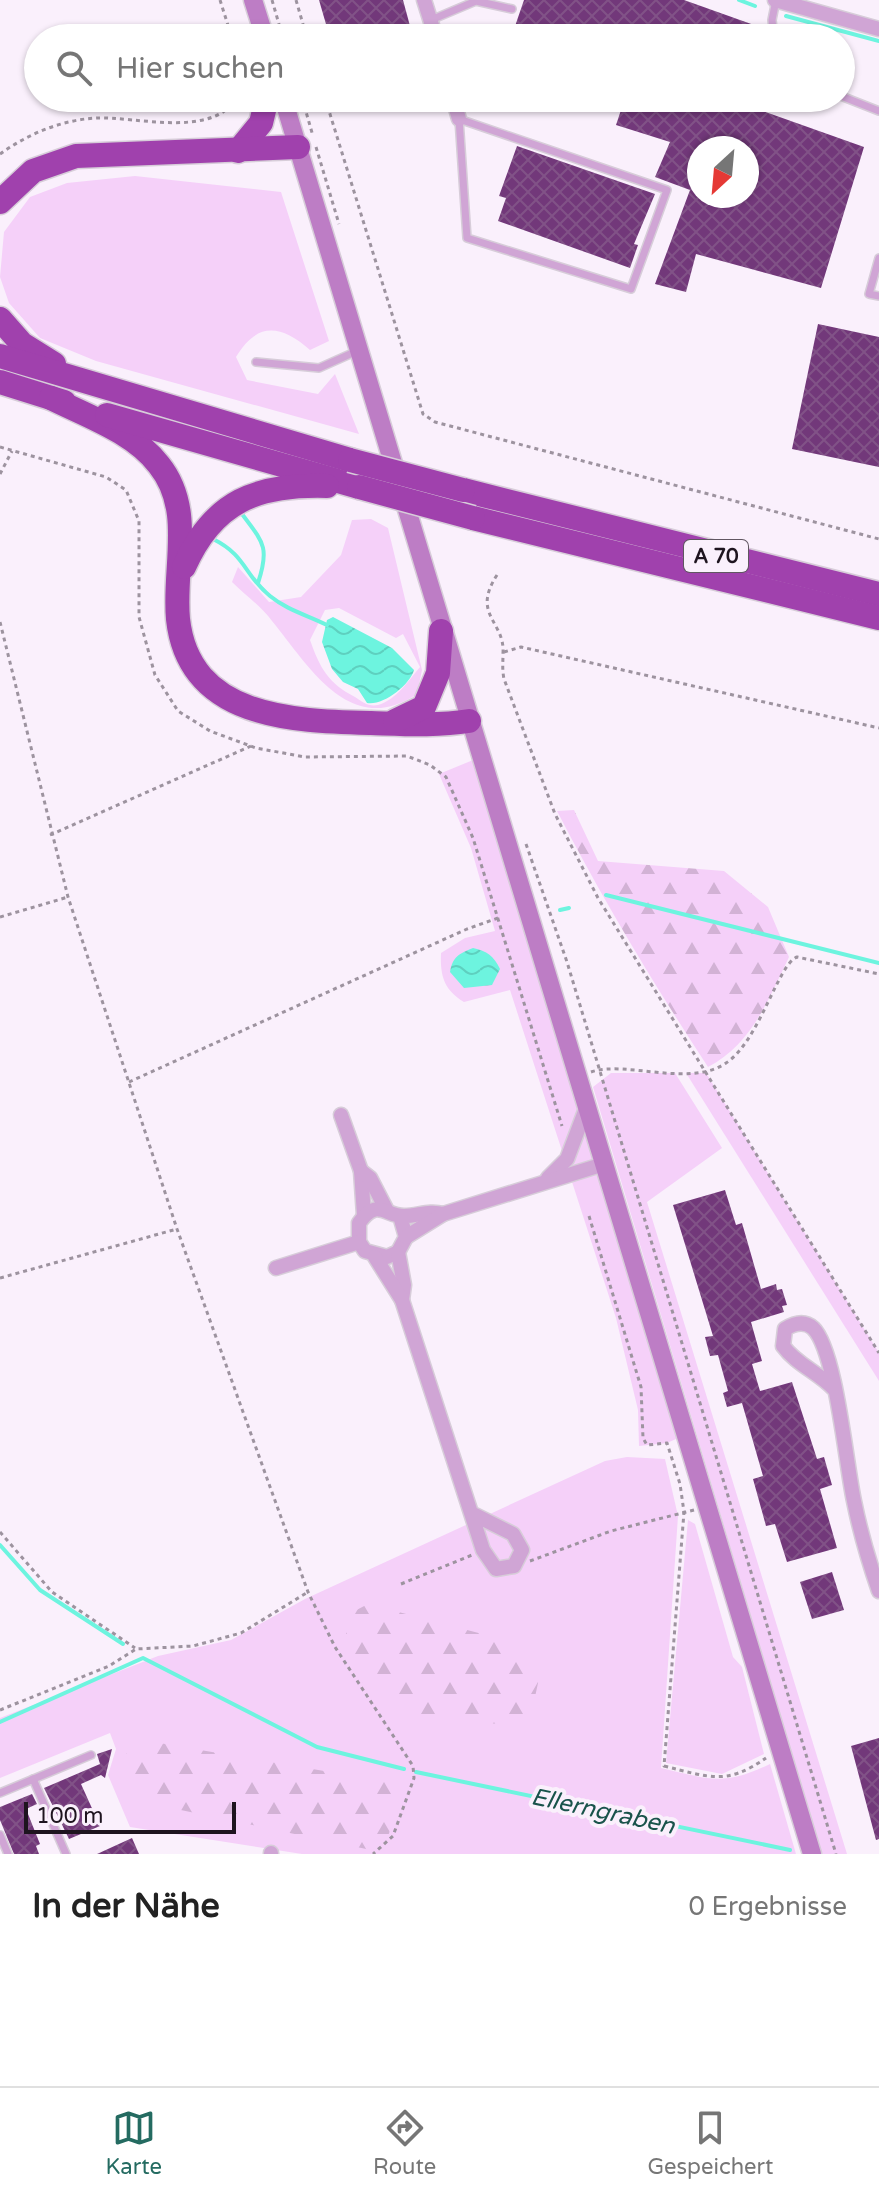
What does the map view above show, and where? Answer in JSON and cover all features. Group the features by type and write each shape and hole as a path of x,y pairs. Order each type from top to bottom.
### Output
{"highway":[{"path":"238,151 261,123 264,112"},
{"path":"0,202 33,171 76,156 298,147"},
{"path":"0,319 22,344 84,381"},
{"name":"A 70","path":"0,356 350,460 879,594"},
{"name":"A 70","path":"0,382 473,518 879,618"},
{"path":"51,398 138,444 159,464 178,502 181,573 177,608 182,638 193,661 223,695 270,716 389,723 469,721"},
{"path":"181,573 206,526 235,503 281,487 359,487"},
{"path":"389,723 424,707 438,673 441,631"}],"main road":[{"path":"253,0 261,24"},
{"path":"287,112 441,631 812,1854"}],"street":[{"path":"424,0 432,24"},
{"path":"776,0 879,29"},
{"path":"457,112 459,119"},
{"path":"546,1180 567,1159 587,1106"},
{"path":"341,1115 361,1171 364,1215 357,1233 359,1242 375,1257 402,1300 471,1513 483,1550 496,1569 507,1569 519,1559 522,1550 513,1534 471,1513"},
{"path":"402,1300 404,1285 398,1252 406,1237 443,1214 604,1164"},
{"path":"361,1171 370,1178 386,1209"},
{"path":"364,1215 374,1209 386,1209 400,1216 434,1211 443,1214"},
{"path":"400,1216 406,1237"},
{"path":"276,1268 359,1242"},
{"path":"375,1257 398,1252"},
{"path":"834,1389 817,1372 789,1355 781,1336 785,1329 794,1323 812,1327 822,1344 834,1389 855,1506 879,1591"}],"lane":[{"path":"772,24 776,0"},
{"path":"431,20 476,1 512,9"},
{"path":"855,102 879,111"},
{"path":"459,119 473,121 667,190 631,289 467,238 459,119"},
{"path":"879,258 869,294 879,296"},
{"path":"256,362 319,368 357,351"},
{"path":"0,1793 91,1755"},
{"path":"33,1779 66,1854"},
{"path":"0,1835 8,1854"}],"path":[{"path":"220,0 228,24"},
{"path":"272,0 279,24"},
{"path":"296,0 303,24"},
{"path":"0,154 23,137 57,125 97,118 175,123 202,119 220,112"},
{"path":"306,112 342,235"},
{"path":"329,112 423,414 435,422 879,539"},
{"path":"0,447 106,477 126,490 139,521 139,617 155,675 178,711 210,731 251,746 305,757 407,756 440,771 455,793 468,827 562,1126"},
{"path":"0,474 12,451"},
{"path":"497,575 488,588 486,602 504,652 501,662 508,692 555,814 598,898 879,1353"},
{"path":"0,622 50,835 68,897 177,1229 308,1592 335,1647 415,1773 393,1836 373,1854"},
{"path":"504,652 521,647 879,728"},
{"path":"50,835 251,746"},
{"path":"521,830 599,1069 836,1854"},
{"path":"0,917 68,897"},
{"path":"129,1082 467,929 498,918"},
{"path":"578,1077 599,1069 706,1073 743,1050 759,1026 792,959 804,957 879,974"},
{"path":"589,1216 641,1387 643,1438 647,1445 667,1443 680,1484 684,1512 664,1766 719,1779 743,1774 764,1758 781,1752"},
{"path":"0,1278 177,1229"},
{"path":"519,1559 532,1562 611,1531 730,1502"},
{"path":"0,1532 52,1592 136,1649"},
{"path":"401,1584 483,1550"},
{"path":"0,1710 109,1666 136,1649 193,1646 228,1638 308,1592"}],"green space":[{"path":"135,176 281,192 329,341 310,350 289,335 270,331 252,337 236,357 247,380 318,394 335,374 359,434 96,361 40,338 9,303 0,277 4,232 30,197 67,183"},
{"path":"371,519 388,528 422,670 417,694 393,706 371,708 351,703 333,691 316,676 263,610 232,582 238,567 269,602 301,597 341,555 352,520","holes":["339,608 396,638 403,634 420,667 396,694 384,703 375,705 363,702 332,680 322,667 310,640 325,610"]},
{"path":"478,758 685,1435 667,1443 639,1446 638,1410 616,1318 510,990 464,1002 452,993 441,969 441,953 465,938 495,931 471,848 439,774"},
{"path":"574,810 598,861 724,871 768,907 789,957 757,1020 736,1046 708,1067 629,941 557,811"},
{"path":"611,1073 675,1073 722,1148 647,1202 847,1854 822,1854 808,1808 593,1087"},
{"path":"686,1073 706,1073 879,1353 879,1381"},
{"path":"627,1457 665,1459 678,1516 661,1768 716,1779 740,1776 770,1764 796,1854 302,1854 130,1827 108,1775 116,1749 110,1733 0,1778 0,1718 158,1656 231,1640 305,1599 605,1461"},
{"path":"688,1520 695,1524 733,1657 742,1667 764,1754 722,1774 666,1763"},
{"path":"368,1604 490,1636 541,1669 529,1725 453,1721 402,1709 380,1698 362,1681 349,1659 347,1649 345,1616"},
{"path":"130,1738 406,1785 387,1839 371,1850 133,1800 122,1776"}],"water":[{"path":"333,617 392,648 414,670 407,682 388,698 367,703 358,689 343,682 332,669 322,642 327,620"},
{"path":"473,948 490,955 498,964 500,969 492,985 464,988 450,972 457,956"}],"building":[{"path":"319,0 403,0 409,24 326,24"},
{"path":"524,0 684,0 751,24 516,24"},
{"path":"620,112 765,112 864,147 821,288 696,254 686,292 655,284 687,198 687,208 759,208 759,136 687,136 687,189 655,177 670,142 616,125"},
{"path":"517,146 655,194 634,244 638,245 630,268 498,221 506,198 499,196"},
{"path":"818,324 879,337 879,467 792,449"},
{"path":"725,1190 736,1225 742,1223 761,1289 776,1284 777,1290 782,1289 787,1305 782,1306 784,1312 751,1322 762,1361 752,1364 760,1391 792,1382 817,1459 824,1457 832,1485 820,1489 837,1548 787,1562 775,1524 766,1526 753,1479 763,1476 742,1403 727,1407 723,1393 728,1391 718,1355 710,1356 705,1337 713,1336 673,1205"},
{"path":"832,1572 844,1610 812,1619 800,1582"},
{"path":"879,1738 879,1839 876,1840 851,1746"},
{"path":"112,1749 105,1778 101,1775 81,1784 100,1826 69,1839 44,1788 100,1764 97,1754"},
{"path":"32,1794 37,1804 26,1809 40,1844 36,1846 39,1854 14,1854 0,1820 0,1807"},
{"path":"132,1838 139,1854 97,1854"}],"waterway":[{"path":"739,0 755,6"},
{"path":"786,16 816,24"},
{"path":"855,35 879,41"},
{"path":"242,514 255,532 264,553 258,583"},
{"path":"213,539 232,552 270,596 290,609 327,625"},
{"path":"606,895 879,963"},
{"path":"560,910 569,908"},
{"name":"Ellerngraben","path":"0,1545 40,1590 123,1644"},
{"name":"Ellerngraben","path":"0,1722 143,1658 317,1747 404,1769"},
{"name":"Ellerngraben","path":"416,1772 790,1850"}]}
